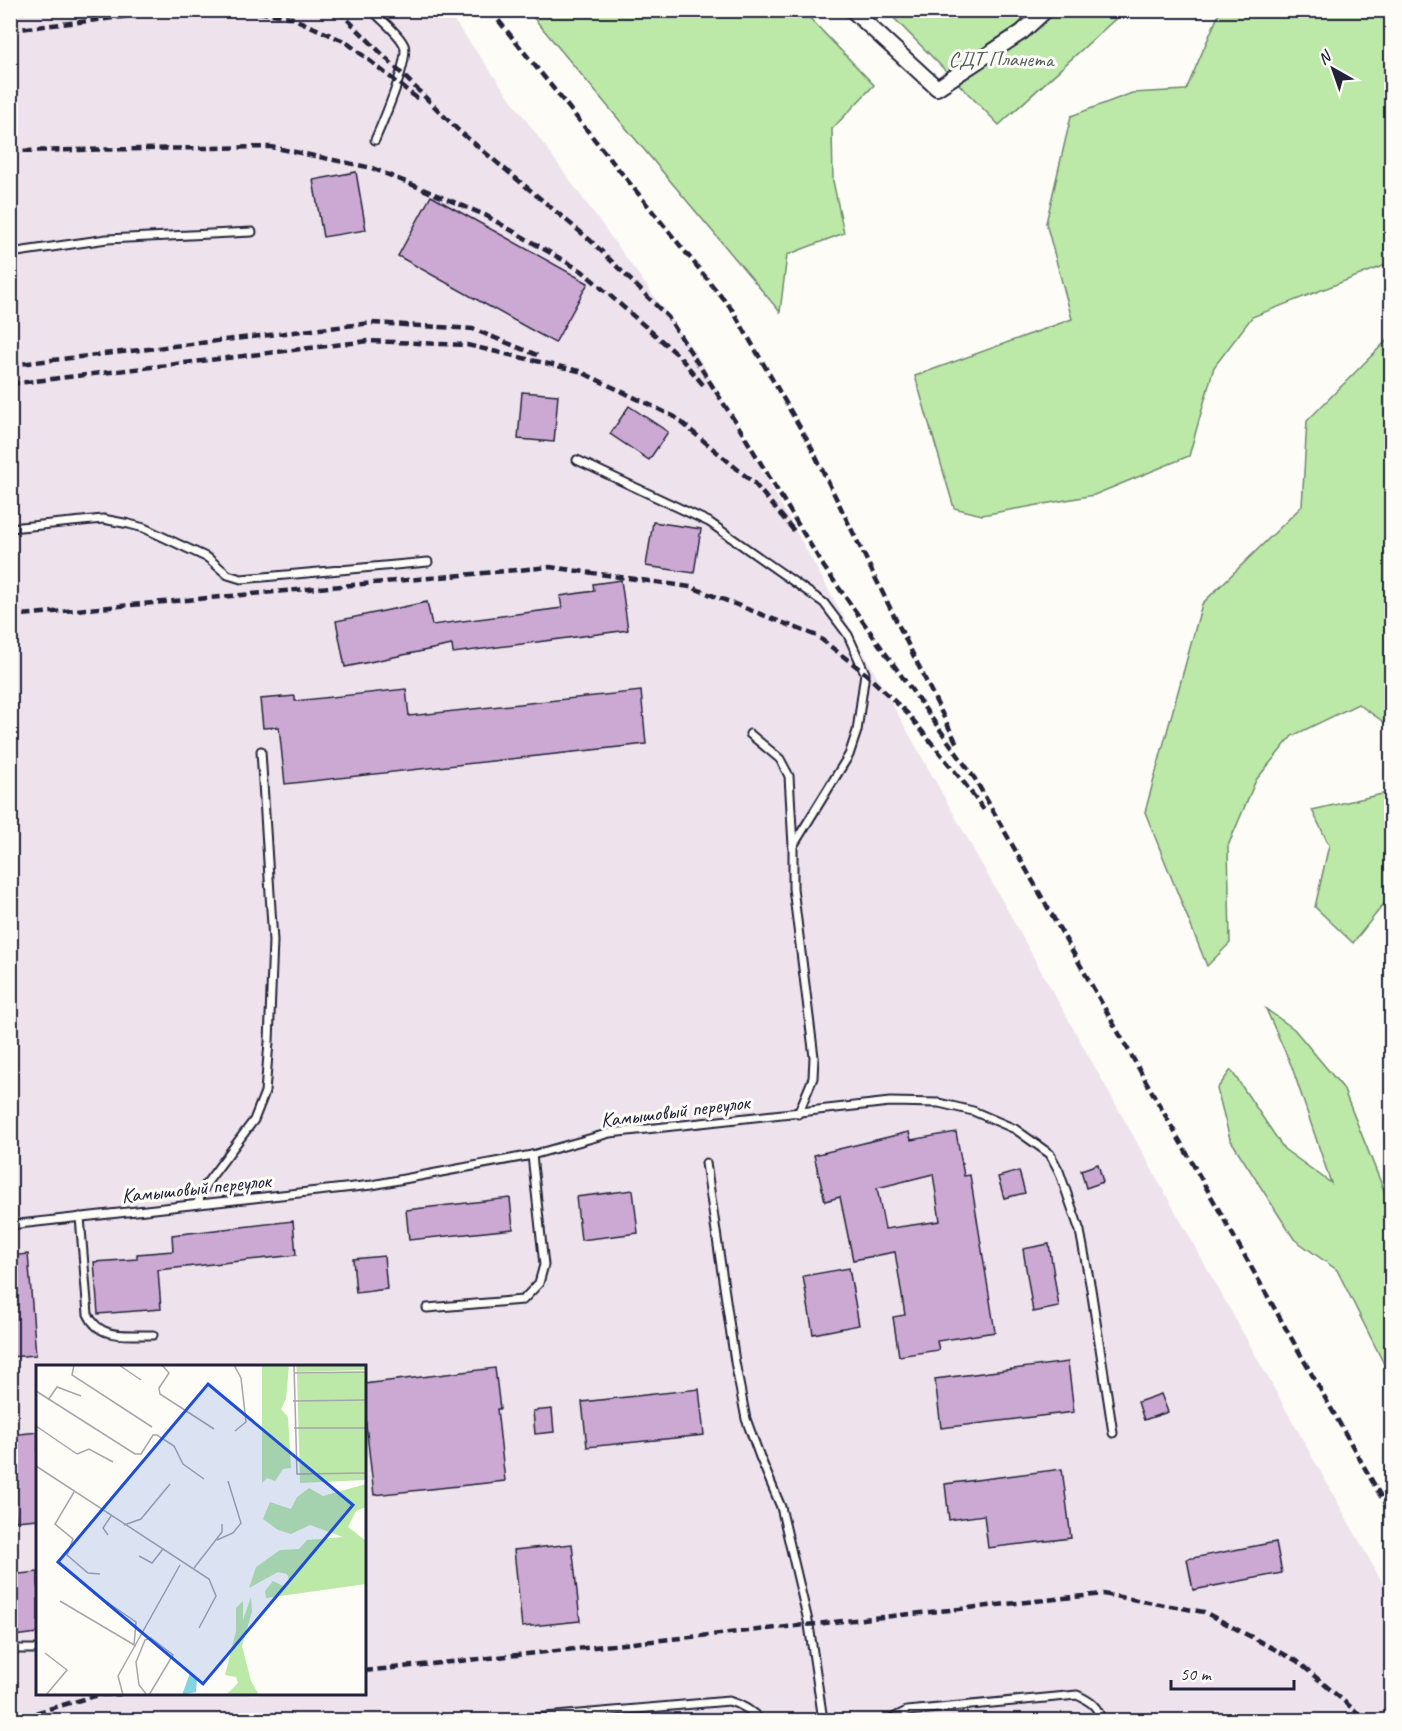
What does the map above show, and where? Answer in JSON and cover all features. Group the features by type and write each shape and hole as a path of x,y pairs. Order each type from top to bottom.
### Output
{"street":[{"path":"852,10 937,88 1022,32 1046,10"}],"lane":[{"path":"372,10 399,37 406,48 404,63 375,140"},
{"path":"10,253 107,239 252,232"},
{"path":"577,460 709,522 824,603 848,635 865,673 857,731 849,755 793,846"},
{"path":"10,528 103,519 129,524 144,528 208,558 228,575 241,579 428,562"},
{"path":"750,734 780,759 789,776 793,888 814,1057 813,1078 798,1114"},
{"path":"197,1204 206,1184 254,1120 265,1092 273,941 261,751"},
{"name":"Камышовый переулок","path":"10,1225 372,1185 532,1155 610,1133 798,1114 890,1102 939,1103 973,1111 1015,1129 1050,1154 1062,1177 1080,1231 1113,1433"},
{"path":"427,1308 523,1300 538,1283 544,1265 532,1155"},
{"path":"706,1163 735,1362 746,1419 781,1507 808,1625 823,1720"},
{"path":"80,1217 87,1314 93,1325 105,1333 153,1335"},
{"path":"10,1644 16,1649 36,1649"},
{"path":"889,1720 907,1711 1077,1695 1089,1700 1099,1711 1101,1720"},
{"path":"510,1720 729,1701 755,1713 760,1720"}],"shaded area":[{"path":"11,11 447,11 701,361 1391,1598 1391,1720 11,1720"}],"green space":[{"path":"528,11 803,11 874,85 832,129 833,181 844,233 787,255 780,312"},
{"name":"СДТ Планета","path":"887,11 1124,11 999,125"},
{"path":"1220,11 1391,11 1391,263 1252,317 1214,367 1189,456 1094,495 982,515 954,508 915,376 1072,319 1046,223 1071,116 1132,93 1186,90"},
{"path":"1391,336 1391,727 1358,704 1292,736 1256,780 1228,846 1230,943 1207,966 1145,812 1202,604 1302,506 1307,421"},
{"path":"1391,792 1391,895 1353,943 1315,907 1329,845 1312,810"},
{"path":"1266,1009 1294,1029 1343,1088 1391,1208 1391,1378 1337,1270 1294,1239 1230,1139 1217,1089 1231,1070 1284,1149 1331,1183 1292,1067"}],"building":[{"path":"356,172 366,230 323,237 313,180"},
{"path":"431,196 588,283 555,343 398,256"},
{"path":"522,392 558,395 554,442 518,439"},
{"path":"629,406 668,432 649,460 610,434"},
{"path":"653,522 701,529 694,573 646,566"},
{"path":"621,580 628,630 453,653 452,645 345,667 336,621 427,602 432,625 562,608 560,596 594,591 593,584"},
{"path":"406,689 409,716 641,691 646,744 285,784 279,727 263,728 260,699 295,696 295,701"},
{"path":"909,1132 911,1140 956,1132 964,1176 970,1175 995,1332 937,1341 939,1350 899,1356 893,1317 905,1315 895,1252 853,1260 840,1197 825,1201 814,1155","holes":["933,1174 940,1221 885,1229 877,1188"]},
{"path":"1098,1164 1103,1182 1086,1188 1081,1170"},
{"path":"1019,1171 1025,1193 1004,1198 998,1177"},
{"path":"633,1190 638,1233 581,1240 576,1197"},
{"path":"510,1198 513,1229 409,1240 406,1210"},
{"path":"293,1221 296,1255 158,1270 161,1309 98,1314 94,1262 137,1259 137,1254 173,1251 172,1235"},
{"path":"1049,1244 1059,1307 1033,1312 1023,1249"},
{"path":"28,1254 36,1355 10,1357 10,1256"},
{"path":"384,1256 387,1289 356,1293 353,1259"},
{"path":"849,1268 859,1325 813,1334 803,1276"},
{"path":"1068,1362 1074,1412 941,1428 935,1379"},
{"path":"495,1368 505,1481 374,1495 366,1425 366,1384"},
{"path":"699,1389 704,1435 587,1447 582,1402"},
{"path":"1161,1394 1168,1412 1144,1420 1138,1402"},
{"path":"552,1409 554,1432 535,1434 533,1411"},
{"path":"36,1432 36,1519 16,1521 14,1497 10,1497 10,1435"},
{"path":"1062,1469 1071,1538 988,1548 984,1515 949,1520 945,1484"},
{"path":"1276,1542 1282,1573 1193,1590 1187,1559"},
{"path":"572,1544 580,1621 522,1627 514,1550"},
{"path":"36,1572 36,1633 14,1636 10,1575"}],"railway":[{"path":"10,30 183,10"},
{"path":"245,10 290,17 346,42 418,99"},
{"path":"338,10 458,130 590,240 668,317 824,567 975,779 1392,1516"},
{"path":"490,10 733,311 809,443 957,744"},
{"path":"10,151 271,147 372,168 485,215 582,271 678,355 705,387"},
{"path":"10,365 372,323 473,329 537,355"},
{"path":"10,384 368,341 467,345 579,371 675,417 754,483 795,532"},
{"path":"10,616 550,567 691,587 817,636 865,673 908,714 984,810"},
{"path":"366,1671 1103,1594 1204,1612 1297,1661 1366,1720"},
{"path":"10,1720 98,1695"}]}
